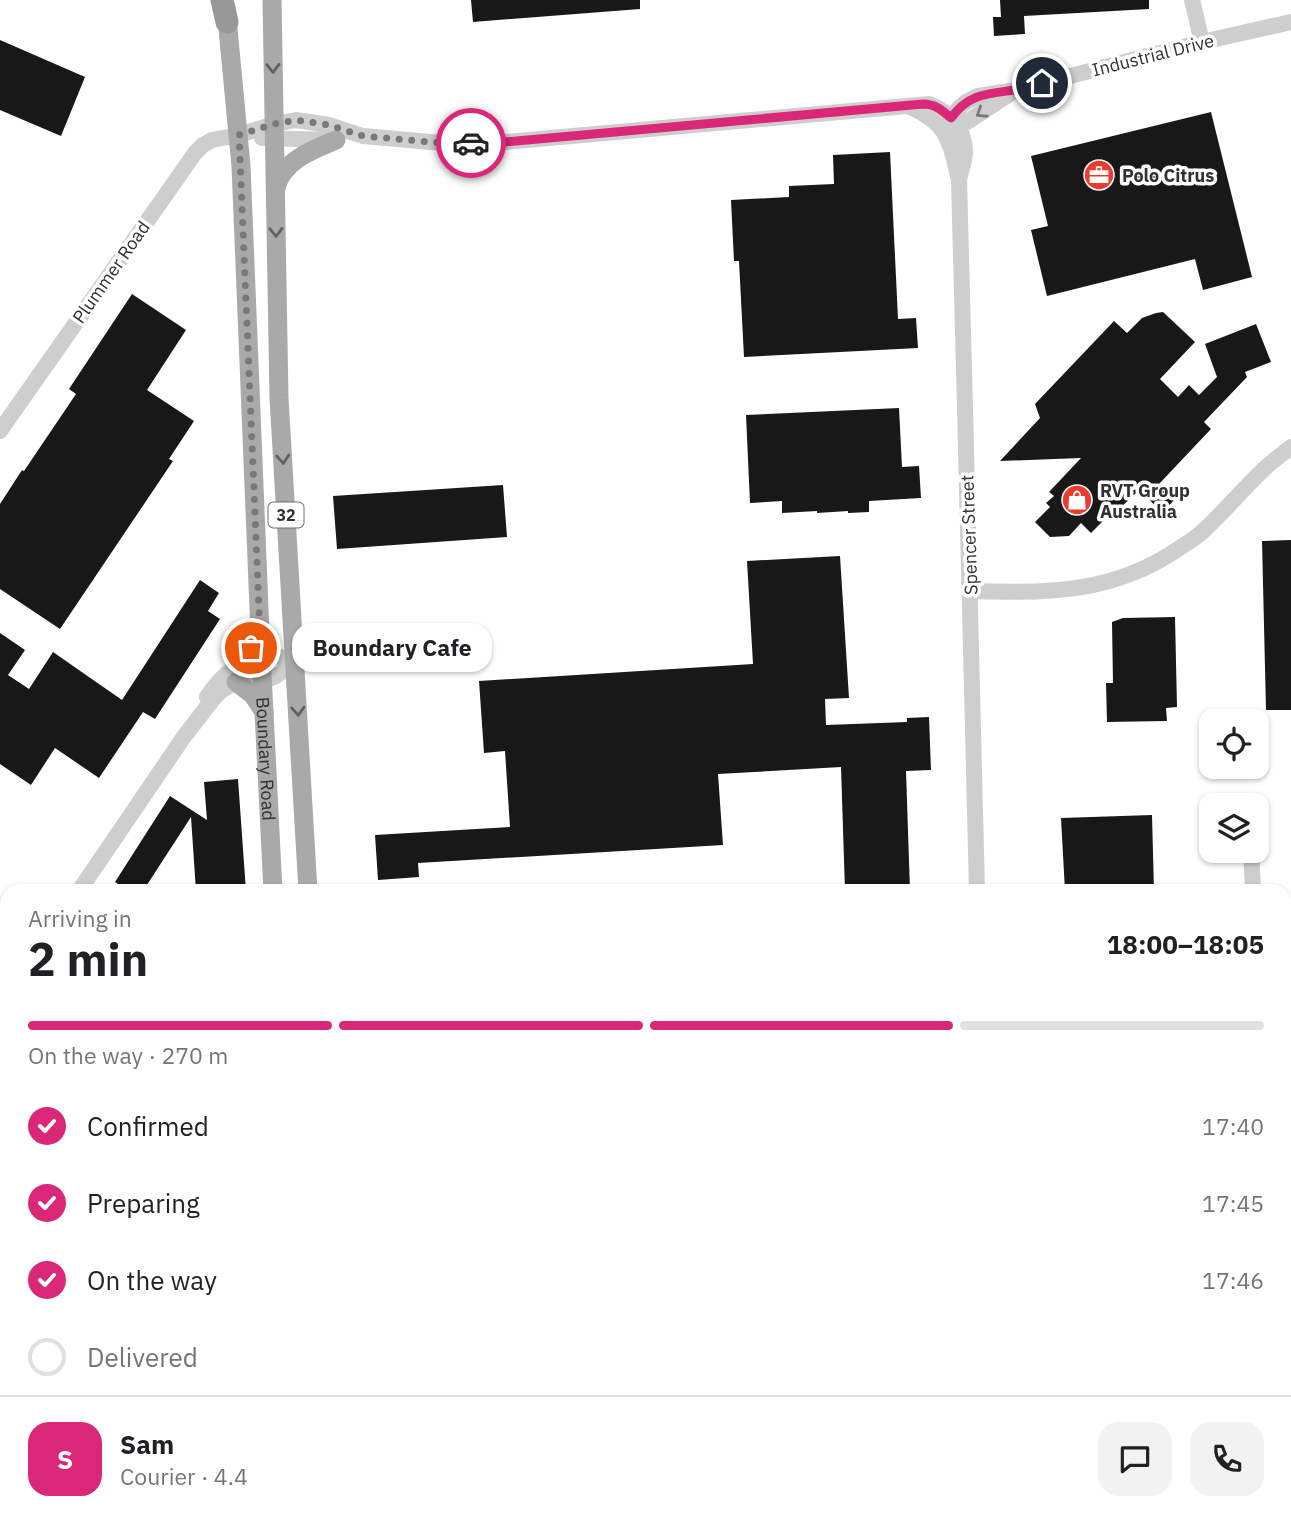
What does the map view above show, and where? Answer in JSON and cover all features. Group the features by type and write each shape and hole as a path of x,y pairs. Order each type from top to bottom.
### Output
{"main road":[{"name":"Boundary Road","path":"272,0 279,398 308,884"},
{"name":"Boundary Road","path":"225,7 242,179 273,884"},
{"path":"275,190 279,177 295,161 336,140"},
{"path":"242,663 260,633"},
{"path":"236,682 253,695 265,713"}],"street":[{"path":"1192,0 1202,41"},
{"name":"Industrial Drive","path":"950,124 957,109 978,96 1016,90 1202,41 1291,22"},
{"path":"274,132 296,120 329,125 363,136 442,143 505,142 908,106 950,124"},
{"name":"Spencer Street","path":"950,124 948,137 959,180 977,884"},
{"name":"Plummer Road","path":"0,431 195,153 212,140 274,132"},
{"path":"274,132 336,140 363,136"},
{"path":"971,591 1043,592 1081,588 1139,572 1201,533 1264,469 1291,447"},
{"path":"84,884 223,675 262,654 275,655 295,663"},
{"path":"183,738 221,691 236,682 263,681 295,663"},
{"path":"1252,863 1253,884"}],"building":[{"path":"471,0 640,0 640,9 473,22"},
{"path":"1000,0 1149,0 1149,9 1024,16 1025,34 994,36 993,17 1001,17"},
{"path":"0,40 85,77 61,136 0,110"},
{"path":"1211,112 1252,277 1203,290 1195,259 1047,296 1031,230 1048,226 1031,156"},
{"path":"890,152 898,319 916,318 918,348 744,357 739,261 734,261 731,200 789,197 789,186 834,184 833,155"},
{"path":"132,294 186,330 147,390 194,421 169,459 173,461 60,629 0,589 0,504 76,394 69,389"},
{"path":"1163,312 1195,342 1160,379 1178,397 1189,385 1199,395 1217,377 1205,344 1256,324 1271,362 1245,372 1247,377 1204,422 1211,429 1159,484 1174,500 1163,513 1139,490 1091,533 1081,523 1069,536 1050,537 1035,522 1050,507 1046,503 1054,496 1049,492 1081,458 1000,461 1040,418 1035,404 1114,321 1127,333 1142,318"},
{"path":"899,408 902,467 919,466 921,498 869,501 869,512 848,513 782,513 782,501 750,503 746,415"},
{"path":"503,485 507,537 337,549 333,496"},
{"path":"1291,540 1291,710 1266,709 1262,541"},
{"path":"840,556 849,698 825,699 826,725 907,722 907,718 929,717 931,770 906,771 910,884 845,884 841,767 718,774 723,845 418,863 419,877 378,880 375,835 510,827 505,751 484,753 479,681 753,664 747,561"},
{"path":"200,580 219,593 208,611 220,619 155,719 143,712 99,778 55,748 31,785 0,764 0,633 25,650 8,675 29,689 53,652 122,700"},
{"path":"1175,617 1177,707 1166,708 1167,721 1107,722 1106,683 1113,683 1112,622 1123,618"},
{"path":"238,779 246,884 196,884 191,817 148,884 115,882 170,796 207,820 204,782"},
{"path":"1152,815 1154,884 1065,884 1061,818"}],"way so far":[{"path":"251,648 260,633 239,135 296,120 329,125 363,136 471,143"}],"place":[{"name":"Polo Citrus","path":"1099,175"},
{"name":"RVT Group Australia","path":"1077,500"},
{"name":"Boundary Cafe","path":"251,648"}],"route":[{"path":"471,143 923,104 938,107 951,118 957,109 978,96 1042,83"}]}
